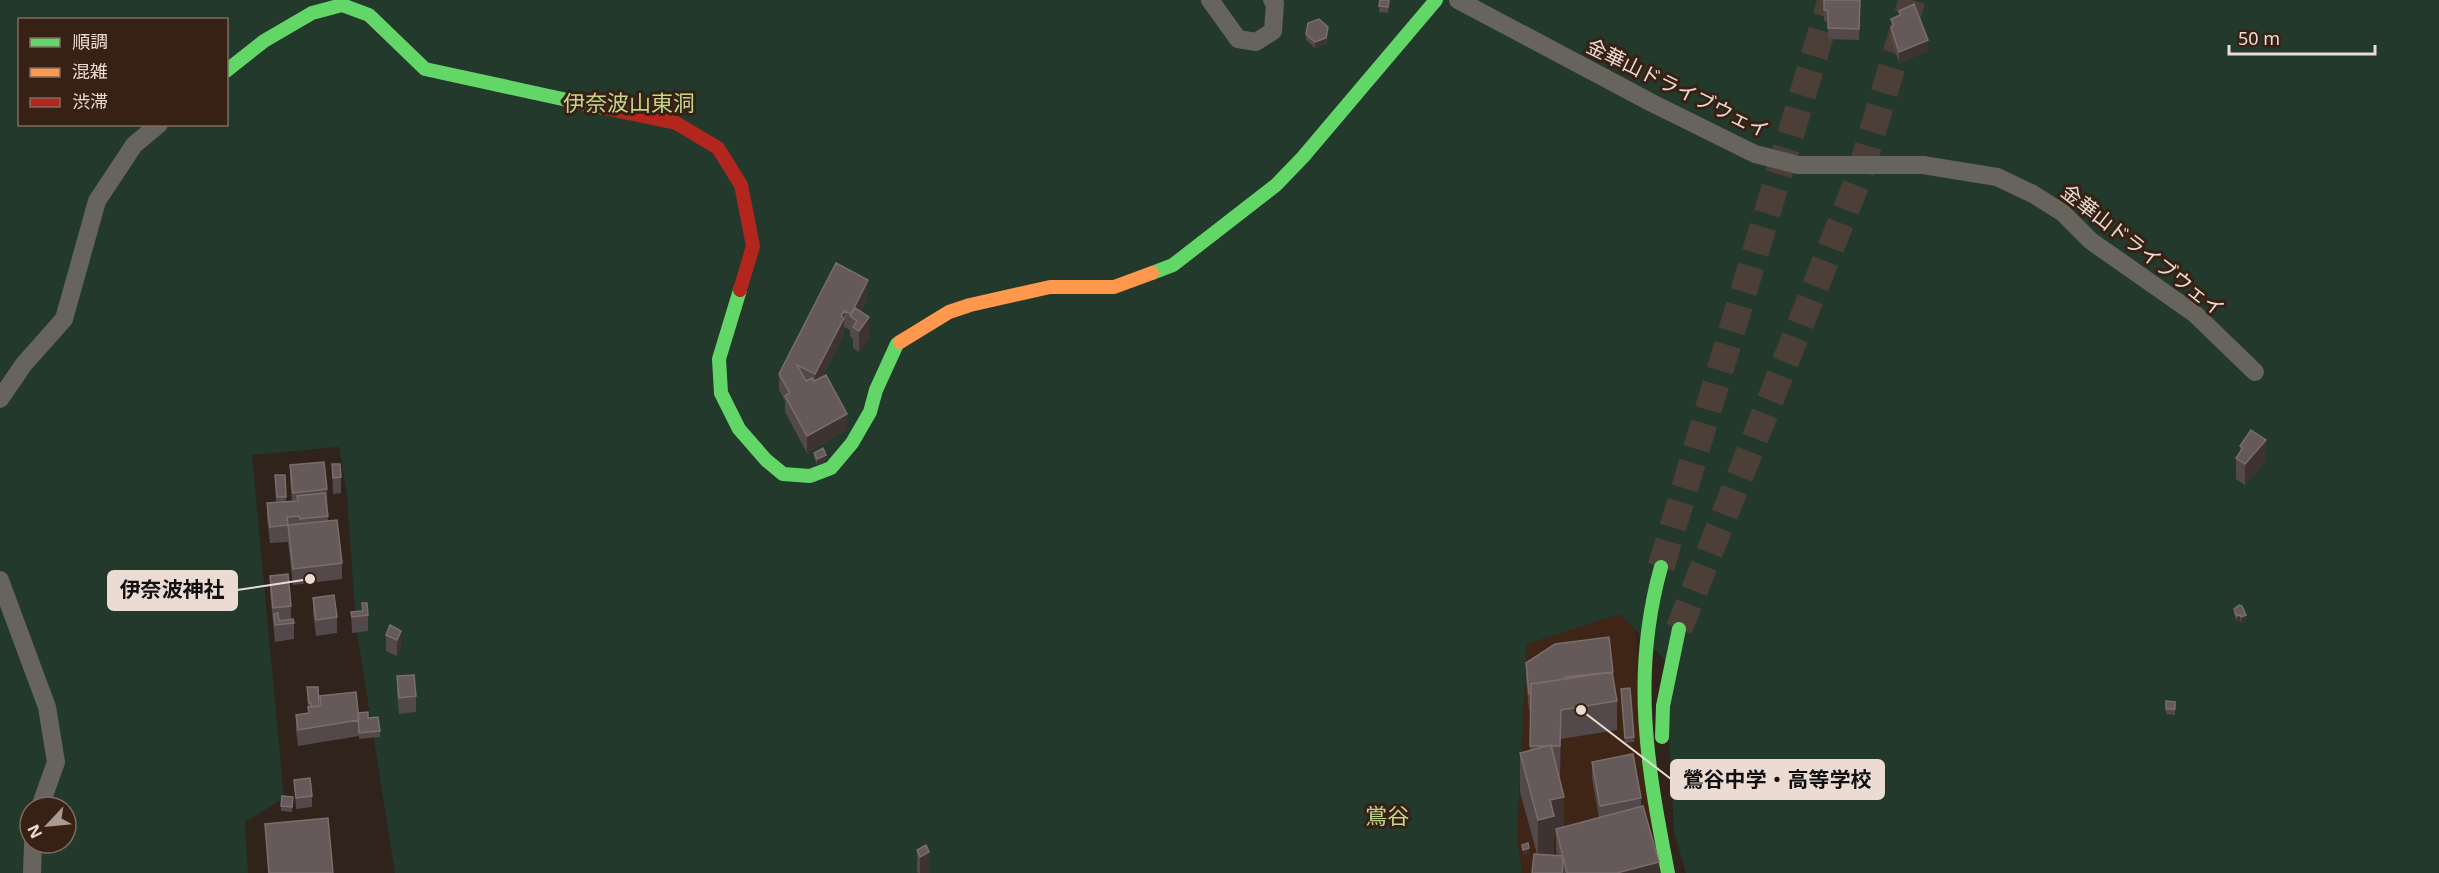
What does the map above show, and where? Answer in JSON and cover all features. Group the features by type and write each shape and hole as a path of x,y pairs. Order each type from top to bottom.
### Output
{"street":[{"path":"1210,0 1238,39 1256,42 1273,31 1275,3 1272,0"},
{"path":"228,68 264,40 312,13 342,5 369,15 425,69 676,123 718,148 741,185 753,246 719,359 721,393 739,429 766,460 783,474 810,476 831,468 852,443 870,412 876,390 897,344 949,312 970,304 1050,287 1114,287 1173,265 1276,185 1304,157 1436,0"},
{"name":"金華山ドライブウェイ","path":"1458,0 1652,104 1755,153 1797,165 1923,165 1997,177 2033,194 2063,213 2091,241 2195,315 2255,372"},
{"path":"0,399 24,364 64,319 97,201 134,145 157,126"},
{"path":"1661,567 1648,621 1643,682 1650,768 1668,873"},
{"path":"0,580 47,707 56,762 44,795"},
{"path":"1660,831 1663,706 1679,629"},
{"path":"32,873 33,855"}],"shaded area":[{"path":"1620,614 1635,629 1661,873 1522,873 1517,835 1527,644"}],"green space":[{"path":"0,0 2439,0 2439,873 1686,873 1674,832 1665,660 1620,614 1527,644 1517,835 1522,873 395,873 356,626 347,495 339,447 252,455 284,798 245,822 248,873 0,873"}],"building":[{"path":"1380,0 1389,0 1388,7 1379,6"},
{"path":"1824,0 1860,0 1859,29 1828,28 1828,11 1824,10"},
{"path":"1914,4 1928,40 1899,52 1891,27 1894,25 1891,19 1900,15 1899,11"},
{"path":"1319,19 1328,27 1326,38 1315,42 1306,34 1308,23"},
{"path":"836,263 868,280 851,314 844,311 841,316 844,318 815,374 797,365 806,381 812,378 814,381 826,375 847,414 807,436 785,396 790,393 779,374"},
{"path":"855,308 869,317 859,331 853,327 857,321 850,316"},
{"path":"2251,430 2266,440 2245,464 2236,458 2243,448 2240,446"},
{"path":"823,448 826,455 817,459 814,453"},
{"path":"324,462 327,489 293,493 290,465"},
{"path":"332,464 340,464 341,477 333,478"},
{"path":"275,475 285,475 286,497 277,497"},
{"path":"325,493 328,516 300,519 299,516 287,517 288,525 270,527 267,503 298,501 297,496"},
{"path":"337,520 342,563 293,569 288,525"},
{"path":"288,574 291,606 273,608 270,576"},
{"path":"334,595 337,617 316,620 313,598"},
{"path":"362,603 367,603 368,615 352,617 351,612 363,611"},
{"path":"2239,605 2242,606 2246,615 2237,616 2234,609"},
{"path":"278,613 279,621 293,619 294,623 275,625 274,614"},
{"path":"390,625 401,631 397,640 386,635"},
{"path":"1609,637 1613,672 1565,677 1565,679 1531,684 1531,694 1529,694 1526,663 1555,644"},
{"path":"1612,672 1617,701 1561,710 1560,746 1530,746 1531,684"},
{"path":"414,675 416,696 399,698 397,676"},
{"path":"307,687 318,687 319,706 311,707"},
{"path":"1630,688 1634,737 1625,738 1621,689"},
{"path":"356,692 359,720 298,730 296,715 309,713 308,707 321,706 320,696"},
{"path":"2166,701 2175,702 2175,709 2166,709"},
{"path":"368,712 368,718 378,717 380,731 359,733 358,713"},
{"path":"1551,745 1564,797 1550,800 1554,816 1538,820 1520,753"},
{"path":"1633,754 1641,798 1600,806 1592,762"},
{"path":"310,778 312,796 296,798 294,780"},
{"path":"282,796 293,797 292,807 281,806"},
{"path":"1643,806 1659,862 1617,873 1567,873 1556,829"},
{"path":"328,818 333,873 269,873 265,824"},
{"path":"1528,843 1529,848 1523,850 1522,845"},
{"path":"926,845 929,852 920,857 917,850"},
{"path":"1534,854 1563,856 1562,873 1532,873"}],"tunnel":[{"path":"1661,567 1831,0"},
{"path":"1679,629 1859,177 1912,0"}],"traffic: fast":[{"path":"1152,273 1173,265 1276,185 1303,157 1436,0"},
{"path":"228,69 264,41 312,13 342,5 369,15 425,69 604,108"},
{"path":"740,290 719,359 721,393 739,429 766,460 783,474 810,476 831,468 852,443 870,412 876,390 900,342"},
{"path":"1661,567 1646,645 1644,683 1649,757 1668,873"},
{"path":"1662,737 1663,706 1679,629"}],"traffic: slow":[{"path":"900,342 949,312 970,305 1050,287 1114,287 1152,273"}],"traffic: jam":[{"path":"604,108 676,123 718,148 741,185 753,246 740,290"}],"place":[{"name":"伊奈波神社","path":"310,579"},
{"name":"鶯谷中学・高等学校","path":"1581,710"}],"district":[{"name":"伊奈波山東洞","path":"629,102"},
{"name":"鴬谷","path":"1387,815"}]}
